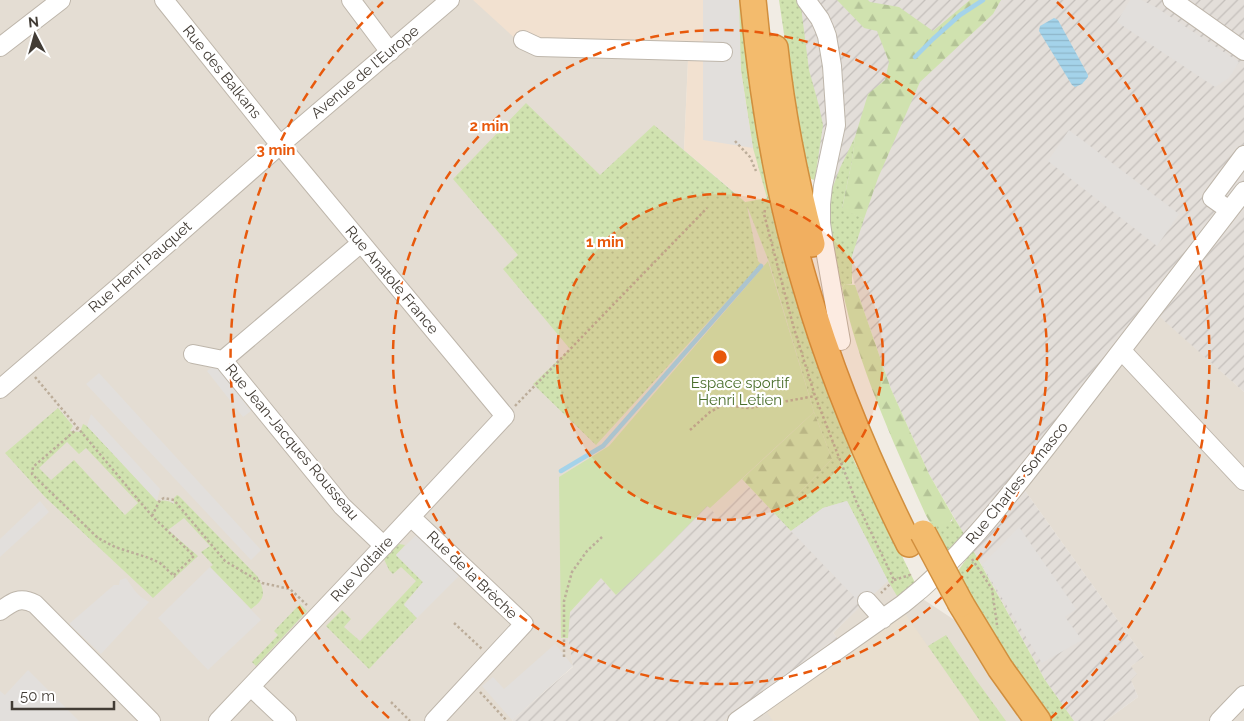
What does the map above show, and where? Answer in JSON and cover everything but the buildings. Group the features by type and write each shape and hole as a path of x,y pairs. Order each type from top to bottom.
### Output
{"highway":[{"path":"753,0 761,77 786,214 804,283 834,371 882,488 916,539 954,608 982,671 1017,721"},
{"path":"770,0 787,131 797,184 816,262 841,341 916,539"},
{"path":"954,608 1038,721"}],"street":[{"path":"0,46 61,0"},
{"name":"Rue des Balkans","path":"164,0 280,145"},
{"path":"351,0 390,52"},
{"name":"Avenue de l'Europe","path":"280,145 450,0"},
{"path":"806,0 820,19 824,28 832,66 836,124 823,186 821,223 841,341"},
{"path":"1172,0 1244,51"},
{"path":"523,40 538,47 723,52"},
{"name":"Rue Anatole France","path":"280,145 505,416"},
{"name":"Rue Henri Pauquet","path":"0,389 280,145"},
{"path":"1230,210 1212,198 1244,155"},
{"name":"Rue Charles Somasco","path":"737,721 883,619 928,584 965,547 1003,502 1122,351 1244,191"},
{"name":"Rue Jean-Jacques Rousseau","path":"223,360 361,243"},
{"path":"1122,351 1244,481"},
{"name":"Rue Jean-Jacques Rousseau","path":"194,354 223,360 342,506 384,546"},
{"name":"Rue Voltaire","path":"218,721 505,416"},
{"name":"Rue de la Brèche","path":"411,517 524,624 434,721"},
{"path":"0,610 14,601 24,600 35,604 151,721"},
{"path":"867,601 883,619"},
{"path":"251,687 287,721"},
{"path":"1219,721 1244,695"}],"path":[{"path":"505,416 707,208"},
{"path":"26,366 152,516 194,556 174,577 160,563 115,547 98,538 32,474 32,467 78,428"},
{"path":"690,430 710,412 724,405 749,408 815,396"},
{"path":"152,516 160,500 164,498 174,500 225,561 262,583 290,589 317,616"},
{"path":"564,657 564,602 572,572 588,551 602,537"},
{"path":"965,547 992,589 997,626"},
{"path":"454,623 492,659"},
{"path":"470,682 507,721"},
{"path":"391,702 410,721"}],"shaded area":[{"path":"0,0 643,0 688,60 684,150 746,202 894,580 1045,680 1074,721 723,721 838,639 833,633 848,618 718,517 568,638 573,666 513,721 0,721"},
{"path":"473,0 740,0 767,198 746,202 684,150 688,60 532,54"},
{"path":"703,0 739,0 741,71 753,148 703,140"},
{"path":"794,0 1244,0 1244,392 1160,317 1023,488 1144,657 1131,666 1137,674 1131,680 1138,697 1105,721 1074,721 1045,680 929,474 891,389 855,285 816,152"},
{"path":"1130,0 1141,0 1154,6 1239,62 1229,78 1215,87 1117,22"},
{"path":"1069,130 1179,214 1157,246 1048,161"},
{"path":"1160,316 1244,392 1244,721 1105,721 1138,697 1131,680 1131,666 1144,657 1023,488"},
{"path":"215,365 251,411 243,417 207,371"},
{"path":"99,373 261,550 251,560 86,384"},
{"path":"91,414 160,489 157,501 87,426"},
{"path":"749,487 862,605 833,633 838,639 723,721 512,720 573,667 568,638 570,612 601,578 615,595 659,555 707,505 718,517"},
{"path":"40,501 49,512 0,557 0,539"},
{"path":"847,501 888,581 862,605 791,531 823,508"},
{"path":"1019,527 1076,609 1065,617 1082,640 1042,663 982,565"},
{"path":"418,533 461,574 417,618 404,605 423,582 396,555"},
{"path":"210,567 261,620 208,670 158,618"},
{"path":"126,578 135,591 149,602 101,654 69,624 114,585 119,585 120,580"},
{"path":"904,612 980,721 773,721 766,711"},
{"path":"555,644 573,666 512,720 482,686 493,677 504,689"},
{"path":"28,670 79,721 0,720 0,691 5,695"}],"green space":[{"path":"737,0 744,0 828,391 855,463 917,587 900,601 847,501 823,508 791,531 777,516 832,459 814,412 769,262 747,206 758,261 761,264 596,445 533,384 570,349 503,269 518,255 453,179 526,103 600,175 654,125 745,202 767,198 753,148 741,71"},
{"path":"779,0 796,0 801,7 809,70 823,125 814,180 809,178 807,173"},
{"path":"837,0 868,0 870,2 899,7 933,31 970,0 1001,0 993,14 920,82 878,178 864,219 842,209 855,137 868,94 885,80 889,62 877,31 864,28"},
{"path":"855,137 842,208 864,219 852,256 852,284 845,284 842,288 828,239 829,197"},
{"name":"Espace sportif Henri Letien","path":"768,261 814,412 710,508 707,506 616,595 601,578 570,612 568,638 561,638 559,477 609,446"},
{"path":"845,284 855,285 891,389 929,474 953,516 947,524 933,524 928,519 888,429 857,346 842,288"},
{"path":"58,408 73,426 70,431 80,432 83,424 87,426 157,501 166,501 174,504 174,498 177,495 179,496 258,577 263,591 262,598 251,609 210,567 213,565 201,552 210,546 184,518 168,530 198,556 153,598 45,497 5,453","holes":["67,442 79,454 86,448 138,503 125,515 74,460 51,480 39,468"]},
{"path":"814,412 832,459 777,516 742,479"},
{"path":"953,516 966,537 948,554 930,522 939,525 952,521"},
{"path":"399,544 405,545 396,555 423,582 404,604 417,618 369,669 326,626 342,610 351,619 344,627 360,641 416,581 401,567 393,574 389,570 384,559"},
{"path":"973,550 1045,680 1074,721 1052,721 1031,697 1006,660 957,572"},
{"path":"300,604 307,611 256,666 252,662 278,635 274,631"},
{"path":"946,635 1006,721 980,721 928,646"}],"water":[{"path":"1054,18 1058,20 1088,75 1082,84 1075,87 1039,31 1040,26"}],"waterway":[{"path":"915,57 960,15 983,0"},
{"path":"561,471 603,446 761,266"}]}
